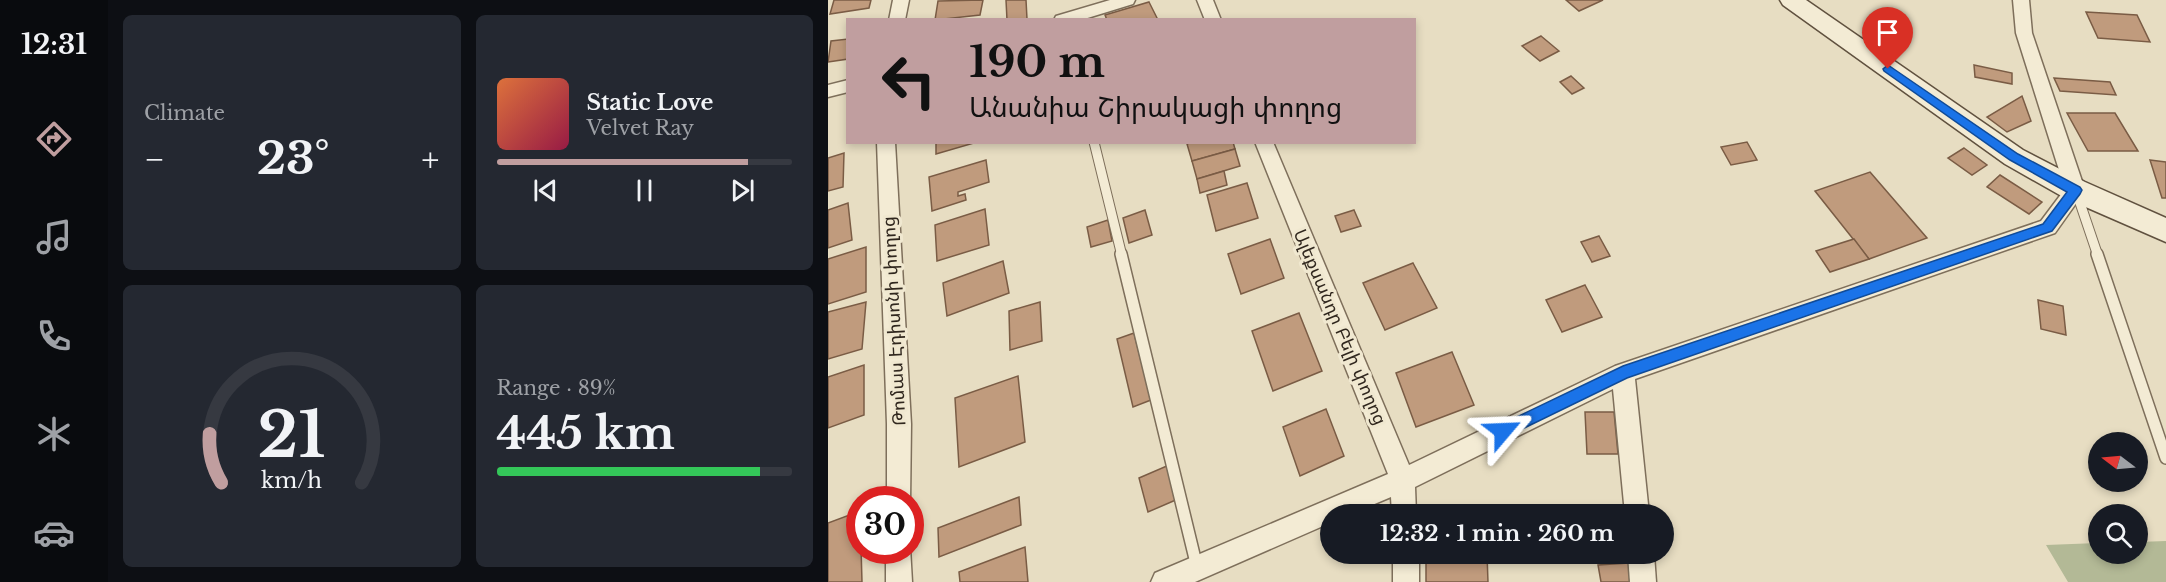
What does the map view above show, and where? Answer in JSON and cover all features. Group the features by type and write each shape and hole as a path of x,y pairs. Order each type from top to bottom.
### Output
{"main road":[{"path":"1791,0 2014,157 2076,190 2166,231"}],"street":[{"path":"897,18 901,0"},
{"path":"1066,18 1127,0"},
{"path":"1205,0 1212,18"},
{"path":"1164,582 1403,480 1623,373 2048,227 2076,190 2024,33 2021,0"},
{"path":"828,91 846,86"},
{"name":"Թոմաս Էդիսոնի փողոց","path":"886,144 899,424 899,486"},
{"name":"Ալեքսանդր Բելի փողոց","path":"1265,144 1403,480 1404,504"},
{"path":"1623,373 1636,504"},
{"path":"899,564 899,582"},
{"path":"1406,564 1406,582"},
{"path":"1642,564 1643,582"}],"lane":[{"path":"1094,144 1197,567"},
{"path":"2076,190 2166,459"}],"green space":[{"path":"2166,541 2166,582 2068,582 2046,545 2088,543 2088,564 2148,564 2148,542"}],"building":[{"path":"834,0 871,0 869,8 830,14"},
{"path":"983,0 980,15 953,18 935,18 938,1"},
{"path":"1006,0 1026,0 1027,18 1007,18"},
{"path":"1566,0 1603,0 1579,11"},
{"path":"1149,2 1157,18 1106,18 1105,15"},
{"path":"2086,12 2137,15 2150,42 2098,38"},
{"path":"1541,36 1559,51 1540,61 1522,46"},
{"path":"846,39 846,59 828,62 831,41"},
{"path":"1974,65 2012,73 2012,84 1975,77"},
{"path":"1571,76 1584,88 1572,94 1560,82"},
{"path":"2054,78 2110,82 2116,95 2060,91"},
{"path":"2022,96 2031,121 2007,132 1987,117"},
{"path":"2067,113 2115,113 2138,151 2088,151"},
{"path":"1747,142 1757,160 1731,165 1721,147"},
{"path":"936,144 971,144 936,154"},
{"path":"1187,144 1234,144 1235,149 1192,161"},
{"path":"1964,148 1987,165 1972,175 1948,158"},
{"path":"1235,149 1240,166 1197,179 1192,161"},
{"path":"844,153 843,187 828,191 828,158"},
{"path":"986,160 989,182 958,192 958,196 965,194 966,200 932,211 929,177"},
{"path":"2150,160 2166,162 2166,198 2162,198"},
{"path":"1224,171 1227,185 1200,193 1197,179"},
{"path":"1870,172 1927,238 1869,259 1815,191"},
{"path":"2000,175 2042,202 2029,214 1987,187"},
{"path":"1247,183 1258,218 1216,231 1207,195"},
{"path":"848,203 852,240 828,248 828,210"},
{"path":"985,209 989,245 937,261 935,225"},
{"path":"1145,210 1152,235 1129,243 1123,218"},
{"path":"1354,210 1361,226 1341,232 1335,216"},
{"path":"1108,220 1112,241 1091,247 1087,227"},
{"path":"1599,236 1610,256 1592,262 1581,242"},
{"path":"1270,239 1284,278 1241,294 1228,254"},
{"path":"1854,239 1869,259 1830,272 1816,251"},
{"path":"866,247 866,292 828,304 828,259"},
{"path":"1003,261 1009,293 947,316 943,283"},
{"path":"1413,263 1437,308 1385,330 1363,283"},
{"path":"1585,285 1602,317 1562,332 1546,300"},
{"path":"2038,300 2063,306 2066,335 2041,329"},
{"path":"866,302 862,349 828,359 828,312"},
{"path":"1040,302 1042,341 1010,350 1009,311"},
{"path":"1299,313 1322,371 1273,391 1252,331"},
{"path":"1134,333 1151,400 1133,407 1117,339"},
{"path":"1452,352 1474,405 1416,427 1396,373"},
{"path":"864,365 864,415 828,428 828,377"},
{"path":"1018,376 1025,442 959,467 955,398"},
{"path":"1326,409 1344,456 1300,476 1283,427"},
{"path":"1585,412 1614,412 1618,454 1587,454"},
{"path":"1169,465 1178,499 1148,512 1139,478"},
{"path":"1019,497 1021,525 939,557 938,528"},
{"path":"846,516 846,564 861,564 862,582 828,582 828,523"},
{"path":"1025,547 1028,582 960,582 959,572"},
{"path":"1426,564 1487,564 1488,582 1426,582"},
{"path":"1629,564 1632,582 1601,582 1598,565"}],"route":[{"path":"1503,431 1623,373 2048,227 2076,190 2014,157 1888,69"}]}
